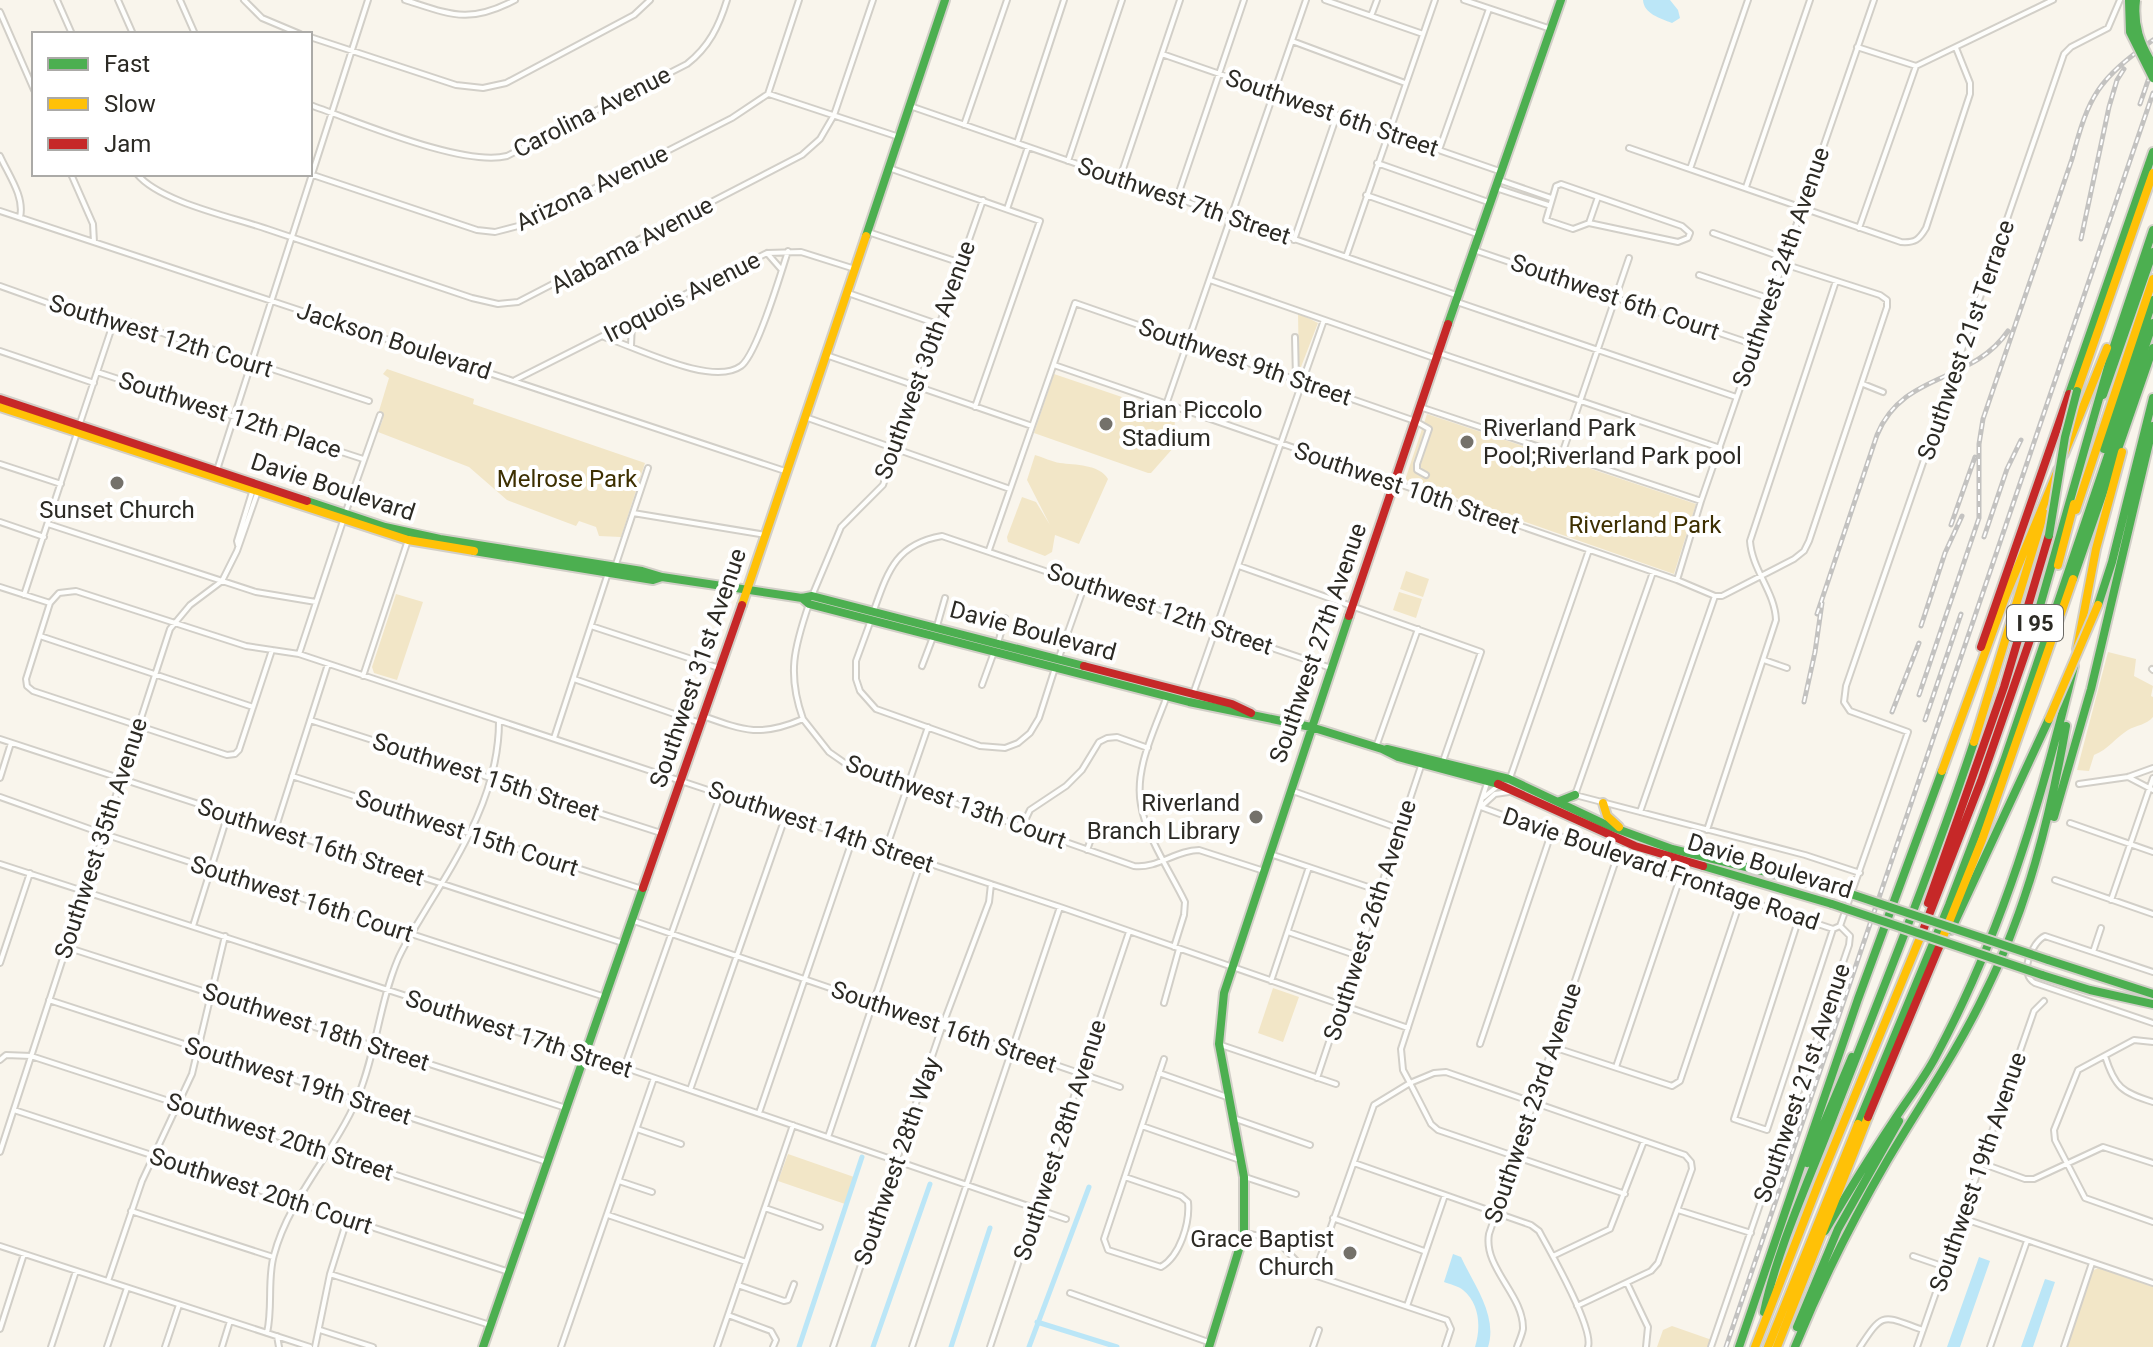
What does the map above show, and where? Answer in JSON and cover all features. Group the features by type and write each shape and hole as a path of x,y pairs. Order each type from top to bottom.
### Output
{"main road":[{"name":"Southwest 31st Avenue","path":"483,1347 788,472 945,0"},
{"name":"Southwest 27th Avenue","path":"1210,1345 1244,1233 1244,1177 1219,1044 1224,993 1393,483 1561,0"},
{"path":"2129,0 2131,37 2153,78"},
{"path":"2136,0 2134,13 2137,32 2153,65"},
{"path":"1958,726 1973,671 2153,152"},
{"path":"1924,925 1930,894 2004,687 2049,535 2065,437 2077,391 2153,173"},
{"name":"I 95","path":"1758,1345 1991,754 2028,647 2122,314 2153,230"},
{"path":"2058,565 2101,403 2153,252"},
{"path":"1758,1345 1989,773 2028,665 2153,279"},
{"path":"2085,519 2120,395 2153,300"},
{"path":"1739,1347 1855,1009 2012,579 2122,314"},
{"path":"1768,1347 1805,1250 1949,904 2018,718 2153,323"},
{"name":"I 95","path":"1777,1347 1812,1253 1936,955 2024,724 2153,348"},
{"path":"1936,955 1959,915 2098,605 2112,562 2153,398"},
{"name":"Davie Boulevard","path":"0,399 78,429 408,540 611,570"},
{"path":"2021,908 2051,808 2096,549 2134,403"},
{"name":"Davie Boulevard","path":"0,407 61,427 100,432 216,474"},
{"path":"1792,1347 1869,1192 1970,1025 1999,964 2040,863 2086,708 2153,426"},
{"path":"1758,1345 1768,1293 1925,882 1983,716 2053,482"},
{"name":"Davie Boulevard","path":"344,517 653,580 662,577 808,599 936,630 1167,696 1311,727 1398,757 1488,780 1635,846 1832,904 2090,990 2153,1004"},
{"path":"408,540 415,537 440,539"},
{"name":"Davie Boulevard","path":"808,599 842,610 873,614"},
{"name":"Davie Boulevard","path":"996,647 1021,649 1057,664 1193,694 1232,704 1251,713"},
{"path":"1792,1347 1809,1295 1838,1229 1955,1020 1984,956 2051,761 2072,677"},
{"path":"1167,696 1186,698 1193,694"},
{"name":"Davie Boulevard","path":"1379,748 1399,750 1509,779 1628,834 1689,854 1836,889 2153,994"},
{"path":"1477,777 1509,779"},
{"path":"1501,785 1526,786"},
{"path":"1559,802 1575,795"},
{"path":"1603,803 1608,818 1628,834"},
{"path":"1780,1229 1836,1091 1873,1013"},
{"path":"1812,1253 1859,1173 1929,1067"}],"street":[{"path":"57,0 71,32"},
{"path":"118,0 132,32"},
{"path":"180,0 194,32"},
{"path":"244,0 262,18 295,32"},
{"path":"312,171 368,0"},
{"path":"405,0 465,16 489,13 515,0"},
{"path":"312,38 456,85 494,87 634,15 650,0"},
{"name":"Carolina Avenue","path":"312,106 472,158 485,160 507,156 687,64 708,43 720,22 727,0"},
{"path":"799,0 768,94 899,137"},
{"name":"Alabama Avenue","path":"139,176 169,196 472,298 498,304 518,302 802,155 820,139 834,115 873,0"},
{"path":"964,125 1007,0"},
{"path":"1017,143 1064,0"},
{"path":"1068,161 1122,0"},
{"path":"1120,178 1180,0"},
{"path":"1177,198 1244,0"},
{"path":"1167,403 1306,0"},
{"path":"1325,0 1423,34"},
{"path":"1371,16 1377,0"},
{"path":"1346,257 1435,0"},
{"path":"1464,0 1551,29"},
{"path":"1690,169 1748,0"},
{"path":"1746,187 1810,0"},
{"name":"Southwest 24th Avenue","path":"1677,580 1736,397 1874,0"},
{"path":"1857,47 1916,66 2053,0"},
{"name":"Southwest 21st Terrace","path":"1908,732 1852,712 1845,704 1846,686 2064,54 2071,47 2108,28 2120,0"},
{"path":"1439,150 1489,9"},
{"path":"0,12 32,85"},
{"path":"1292,41 1405,83"},
{"path":"1629,148 1859,228 1913,243 1920,239 1926,228 1970,94 1970,83 1956,48"},
{"name":"Southwest 6th Street","path":"1162,54 1439,150 1499,180"},
{"path":"1859,228 1916,66"},
{"name":"Arizona Avenue","path":"312,174 477,230 510,229 732,118 768,94"},
{"name":"Southwest 7th Street","path":"910,106 1346,257 1597,350 1736,397"},
{"path":"1294,240 1337,115"},
{"path":"1007,209 1028,147"},
{"path":"0,156 20,199 20,218"},
{"path":"1377,163 1491,203"},
{"path":"889,168 1040,221 975,407"},
{"path":"72,176 93,224 94,242"},
{"path":"216,474 310,176"},
{"path":"1499,180 1551,198"},
{"path":"1499,180 1548,205"},
{"path":"1561,184 1598,197 1682,226 1690,233 1688,238 1678,242 1589,223 1573,229 1546,220 1556,186 1561,184"},
{"path":"1366,195 1480,235"},
{"path":"1589,223 1598,197"},
{"name":"Southwest 30th Avenue","path":"803,719 795,696 793,656 808,599 841,527 883,485 983,200"},
{"name":"Jackson Boulevard","path":"0,211 788,472"},
{"path":"868,232 961,263"},
{"path":"1640,812 1715,596 1722,596 1794,559 1804,551 1809,541 1887,307 1887,300 1880,295 1713,233"},
{"name":"Southwest 6th Court","path":"1474,250 1755,345"},
{"path":"604,337 702,371 727,372 735,369 750,357 788,251"},
{"name":"Iroquois Avenue","path":"515,381 767,253 801,252 855,269"},
{"path":"767,253 782,270"},
{"path":"1562,454 1629,258"},
{"path":"1699,275 1771,299"},
{"path":"1210,280 1720,448"},
{"path":"1707,830 1776,620 1776,606 1751,552 1750,541 1836,281"},
{"name":"Southwest 12th Court","path":"0,286 113,324 129,322 369,401"},
{"path":"847,292 940,325"},
{"name":"Southwest 9th Street","path":"1054,365 1075,303 1415,421"},
{"path":"1193,694 1281,444 1300,380 1324,320"},
{"path":"631,346 632,322"},
{"path":"24,595 113,324"},
{"path":"1295,337 1300,380"},
{"name":"Southwest 12th Place","path":"0,351 94,383"},
{"path":"826,355 1032,426"},
{"path":"989,550 1054,365"},
{"name":"Southwest 10th Street","path":"1054,365 1677,580 1715,596"},
{"name":"Southwest 12th Place","path":"97,372 363,459"},
{"path":"1862,384 1883,392"},
{"path":"1420,407 1701,501"},
{"path":"299,654 380,415"},
{"path":"805,417 1010,489"},
{"path":"1415,421 1429,429 1417,464 1417,470 1426,475"},
{"path":"0,464 61,484"},
{"path":"554,739 648,468"},
{"name":"Southwest 35th Avenue","path":"0,1152 154,674 174,623 190,605 222,581 239,548 256,487"},
{"path":"633,513 766,535"},
{"path":"0,522 44,537"},
{"path":"48,524 256,592 316,602"},
{"name":"Southwest 12th Street","path":"928,727 876,709 860,691 856,661 887,574 895,561 908,547 924,539 942,536 1331,668"},
{"path":"363,676 408,540"},
{"path":"1509,779 1589,550"},
{"path":"1239,566 1481,652 1443,761"},
{"path":"1575,795 1653,572"},
{"path":"886,849 928,727 990,748 1005,748 1018,743 1030,733 1039,718 1085,584"},
{"path":"0,587 50,603 26,679 27,686 33,691 227,755 239,750 272,650"},
{"name":"Southwest 14th Street","path":"50,603 59,593 76,591 246,646 299,654 1060,907 1408,1028"},
{"path":"922,666 945,598"},
{"path":"982,685 1005,618"},
{"path":"591,626 719,668"},
{"path":"1379,748 1418,629"},
{"path":"40,636 253,707"},
{"path":"1764,660 1787,668"},
{"path":"275,830 328,664"},
{"path":"573,679 701,720 759,732 782,728 803,719"},
{"path":"1164,1003 1185,902 1140,804 1141,779 1148,748 1167,696"},
{"name":"Southwest 13th Court","path":"803,719 829,752 849,766 1134,866 1146,868 1188,850 1199,850 1264,871"},
{"name":"Southwest 15th Street","path":"310,720 661,833"},
{"path":"267,1333 272,1311 273,1257 281,1232 329,1153 356,1100 399,958 469,834 492,780 499,745 499,721"},
{"name":"Southwest 21st Avenue","path":"1711,1347 1850,942 1848,933 1840,926 1908,732"},
{"path":"1022,827 1030,810 1066,786 1082,770 1099,742 1117,737 1148,748"},
{"name":"Southwest 16th Street","path":"0,739 623,943"},
{"path":"0,778 11,743"},
{"name":"Southwest 26th Avenue","path":"1317,1078 1422,763"},
{"path":"2079,784 2128,777 2153,768"},
{"name":"Southwest 15th Court","path":"292,776 642,889"},
{"path":"2128,777 2151,790"},
{"path":"2111,900 2153,778"},
{"path":"1488,780 1400,1058 1431,1124 1438,1130 1625,1194"},
{"path":"1483,798 1501,785"},
{"path":"1290,790 1400,829"},
{"path":"1481,807 1502,791 1531,798"},
{"path":"624,1068 721,793"},
{"name":"Davie Boulevard Frontage Road","path":"1575,795 1805,855 1860,873"},
{"name":"Southwest 16th Court","path":"0,797 104,834 605,997"},
{"name":"Davie Boulevard Frontage Road","path":"1481,807 1741,899 1833,929 1840,926"},
{"path":"193,926 228,814"},
{"path":"690,1090 786,815"},
{"path":"2070,823 2153,852"},
{"name":"Southwest 13th Court","path":"1087,850 1095,828"},
{"path":"1480,1044 1552,831"},
{"path":"759,1113 853,838"},
{"path":"1270,854 1380,891"},
{"name":"Southwest 23rd Avenue","path":"1517,1347 1523,1326 1519,1312 1487,1243 1617,857"},
{"path":"828,1137 921,861"},
{"name":"Southwest 17th Street","path":"0,864 585,1054 1066,1219"},
{"path":"1271,981 1309,867"},
{"path":"0,963 30,873"},
{"path":"1616,1067 1680,878"},
{"path":"2055,880 2153,914"},
{"name":"Southwest 28th Way","path":"833,1347 942,1027 989,902 991,884"},
{"path":"1553,1047 1676,1085 1680,1081 1741,899"},
{"path":"912,1347 1060,907"},
{"path":"1799,918 1734,1119 1767,1130 1833,929"},
{"name":"Southwest 16th Street","path":"631,920 1120,1087"},
{"path":"2093,952 2101,928"},
{"name":"Southwest 28th Avenue","path":"990,1347 1129,932"},
{"path":"1288,932 1358,956"},
{"path":"108,1281 131,1211 180,1104 200,1049 225,936"},
{"path":"2153,972 2050,937 2040,937 2026,973 2029,980 2153,1023"},
{"name":"Southwest 18th Street","path":"66,947 566,1108"},
{"name":"Southwest 19th Street","path":"49,1000 547,1162"},
{"name":"Southwest 19th Avenue","path":"1917,1347 2034,1011 2044,1001"},
{"path":"2153,1042 2134,1040 2084,1064 2078,1070 2054,1130 2055,1140 2085,1198 2153,1222"},
{"path":"1219,1044 1336,1084"},
{"path":"0,1060 6,1055 31,1056"},
{"name":"Southwest 20th Street","path":"31,1056 528,1218"},
{"path":"2105,1056 2118,1086 2125,1093 2153,1102"},
{"path":"1125,1177 1181,1196 1188,1202 1184,1236 1169,1263 1161,1267 1108,1250 1105,1245 1125,1177 1164,1059"},
{"path":"1314,1275 1374,1105 1410,1083 1434,1073 1446,1072 1685,1155 1691,1162 1692,1169 1658,1263 1651,1271 1577,1306"},
{"path":"1159,1073 1227,1097"},
{"path":"561,1347 654,1078"},
{"name":"Southwest 20th Court","path":"14,1110 509,1272"},
{"path":"1232,1118 1310,1145"},
{"path":"717,1347 793,1125"},
{"path":"1142,1126 1240,1160"},
{"path":"637,1129 681,1144"},
{"path":"1553,1256 1610,1229 1644,1140"},
{"path":"1981,1163 2025,1179 2034,1179 2103,1147 2153,1163"},
{"path":"1354,1162 1531,1225 1539,1231 1577,1306 1590,1340 1588,1347"},
{"path":"1244,1177 1296,1194"},
{"path":"619,1181 652,1192"},
{"path":"1406,1307 1445,1195"},
{"path":"765,1208 820,1227"},
{"path":"1678,1210 1751,1233"},
{"path":"131,1211 273,1257"},
{"path":"607,1215 746,1262"},
{"path":"1333,1218 1424,1251"},
{"path":"1962,1218 2153,1283"},
{"path":"0,1246 312,1347 320,1330 330,1274 347,1220"},
{"path":"1244,1233 1263,1236 1279,1244 1300,1267 1314,1275 1447,1320 1451,1329 1445,1347"},
{"path":"1990,1347 2027,1241"},
{"path":"0,1329 24,1254"},
{"path":"1913,1256 1945,1267"},
{"path":"2064,1347 2092,1263"},
{"path":"51,1347 76,1271"},
{"path":"330,1274 490,1325"},
{"path":"1627,1283 1648,1327 1646,1347"},
{"path":"738,1285 784,1301 788,1300 794,1284"},
{"path":"107,1347 127,1288"},
{"path":"1070,1293 1210,1345"},
{"path":"165,1347 179,1305"},
{"path":"728,1315 771,1331 775,1335 773,1347"},
{"path":"1860,1347 1876,1321 1885,1318 1923,1330"},
{"path":"222,1347 230,1321"},
{"path":"320,1330 373,1347"},
{"path":"1313,1347 1319,1330"},
{"path":"277,1336 279,1347"}],"green space":[{"path":"1298,313 1318,323 1299,372"},
{"name":"Melrose Park","path":"387,369 474,399 473,404 645,463 621,537 599,536 596,527 579,521 576,526 507,500 469,467 378,432 383,419 379,411 389,378 383,374"},
{"name":"Brian Piccolo Stadium","path":"1054,374 1175,415 1174,447 1148,473 1034,433"},
{"name":"Riverland Park","path":"1427,414 1696,504 1674,574 1405,480"},
{"path":"1035,455 1093,468 1108,479 1079,544 1055,535 1052,552 1045,556 1008,542 1007,537 1022,497 1036,502 1050,525 1027,480"},
{"path":"1406,571 1429,579 1423,597 1400,589"},
{"path":"1399,592 1422,599 1416,618 1393,610"},
{"path":"396,594 423,602 397,680 374,673 372,667"},
{"path":"2108,652 2136,659 2134,676 2153,686 2153,717 2128,730 2094,755 2089,771 2077,770"},
{"path":"1273,988 1299,997 1283,1042 1258,1033"},
{"path":"788,1154 854,1177 845,1204 778,1181"},
{"path":"2098,1268 2153,1286 2153,1347 2067,1347 2092,1271"},
{"path":"1672,1326 1712,1340 1709,1347 1657,1347 1663,1330"}],"water":[{"path":"1643,0 1670,0 1680,18 1672,23 1658,17 1646,9"},
{"path":"1453,1254 1461,1257 1483,1301 1490,1324 1488,1347 1475,1347 1478,1317 1469,1296 1444,1282"},
{"path":"1979,1257 1990,1261 1960,1347 1947,1347"},
{"path":"2045,1279 2055,1282 2033,1347 2021,1347"}],"waterway":[{"path":"799,1347 862,1157"},
{"path":"873,1347 930,1184"},
{"path":"1029,1347 1089,1187"},
{"path":"951,1347 990,1228"},
{"path":"1037,1322 1117,1347"}],"railway":[{"path":"1919,695 1979,518 1979,444 1983,419 2084,119 2098,90 2108,78 2153,40"},
{"path":"2140,104 2153,66"},
{"path":"2081,239 2109,107 2117,80 2124,69"},
{"path":"1726,1347 2153,93"},
{"path":"1817,614 1877,435 1889,414 1903,399 1920,388 1976,361 2008,331"},
{"path":"1984,537 2007,469 2021,440"},
{"path":"1951,525 1975,457"},
{"path":"1921,626 1945,553 1962,516"},
{"path":"1804,702 1822,603"},
{"path":"1925,720 1961,614"},
{"path":"1892,712 1919,643"}],"traffic: fast":[{"path":"866,236 945,0"},
{"path":"1448,324 1561,0"},
{"path":"2129,0 2130,32 2153,78"},
{"path":"2136,0 2138,34 2153,65"},
{"path":"2069,394 2153,152"},
{"path":"2032,634 2114,346 2153,230"},
{"path":"2103,395 2153,252"},
{"path":"2104,449 2153,300"},
{"path":"1858,1124 1949,905 2004,761 2153,323"},
{"path":"2073,579 2153,348"},
{"path":"2049,535 2065,437 2077,391"},
{"path":"2098,605 2112,562 2153,398"},
{"path":"2054,817 2091,689 2153,426"},
{"path":"307,501 385,527 440,539 642,571 662,577 802,598 812,596 1084,666"},
{"path":"474,551 653,580 662,577"},
{"path":"802,598 809,604 1189,702 1311,727 1398,757 1498,784"},
{"path":"1209,1347 1244,1233 1244,1177 1219,1044 1224,993 1349,616"},
{"path":"1825,1231 1931,1065 1980,963 2033,816 2074,666"},
{"path":"1951,930 2049,719"},
{"path":"1795,1347 1826,1276 1862,1206 1963,1036 2000,961 2035,862 2066,726"},
{"path":"1764,1312 1786,1238 1924,884 1974,742"},
{"path":"1387,749 1509,779 1609,826 1672,849 1836,889"},
{"path":"1739,1347 1858,999 1942,771"},
{"path":"1560,801 1575,795"},
{"path":"1703,866 1832,904"},
{"path":"483,1347 643,888"},
{"path":"1836,889 2048,960"},
{"path":"1832,904 2042,975"},
{"path":"2048,960 2153,994"},
{"path":"2042,975 2153,1004"},
{"path":"1807,1163 1852,1057"},
{"path":"1797,1327 1838,1229 1899,1121"}],"traffic: slow":[{"path":"2077,391 2153,173"},
{"path":"742,605 866,236"},
{"path":"2076,510 2153,279"},
{"path":"2064,454 2107,348"},
{"path":"0,407 408,540 474,551"},
{"path":"2077,649 2096,549 2122,452"},
{"path":"1942,771 2006,595 2058,470"},
{"path":"2058,565 2074,504"},
{"path":"1974,742 2044,513"},
{"path":"1939,947 1982,840 2073,579"},
{"path":"2049,719 2098,605"},
{"path":"1603,803 1607,816 1619,827"},
{"path":"1755,1347 1922,933"},
{"path":"1777,1347 1868,1117"},
{"path":"1768,1347 1858,1124"}],"traffic: jam":[{"path":"1349,616 1448,324"},
{"path":"1981,647 2069,394"},
{"path":"0,399 307,501"},
{"path":"1928,903 2004,687 2049,535"},
{"path":"643,888 742,605"},
{"path":"1922,933 1981,781 2032,634"},
{"path":"1084,666 1232,704 1251,713"},
{"path":"1498,784 1635,846 1703,866"},
{"path":"1868,1117 1939,947"}],"place":[{"name":"Brian Piccolo Stadium","path":"1106,424"},
{"name":"Riverland Park Pool;Riverland Park pool","path":"1467,442"},
{"name":"Sunset Church","path":"117,483"},
{"name":"Riverland Branch Library","path":"1256,817"},
{"name":"Grace Baptist Church","path":"1350,1253"}]}
